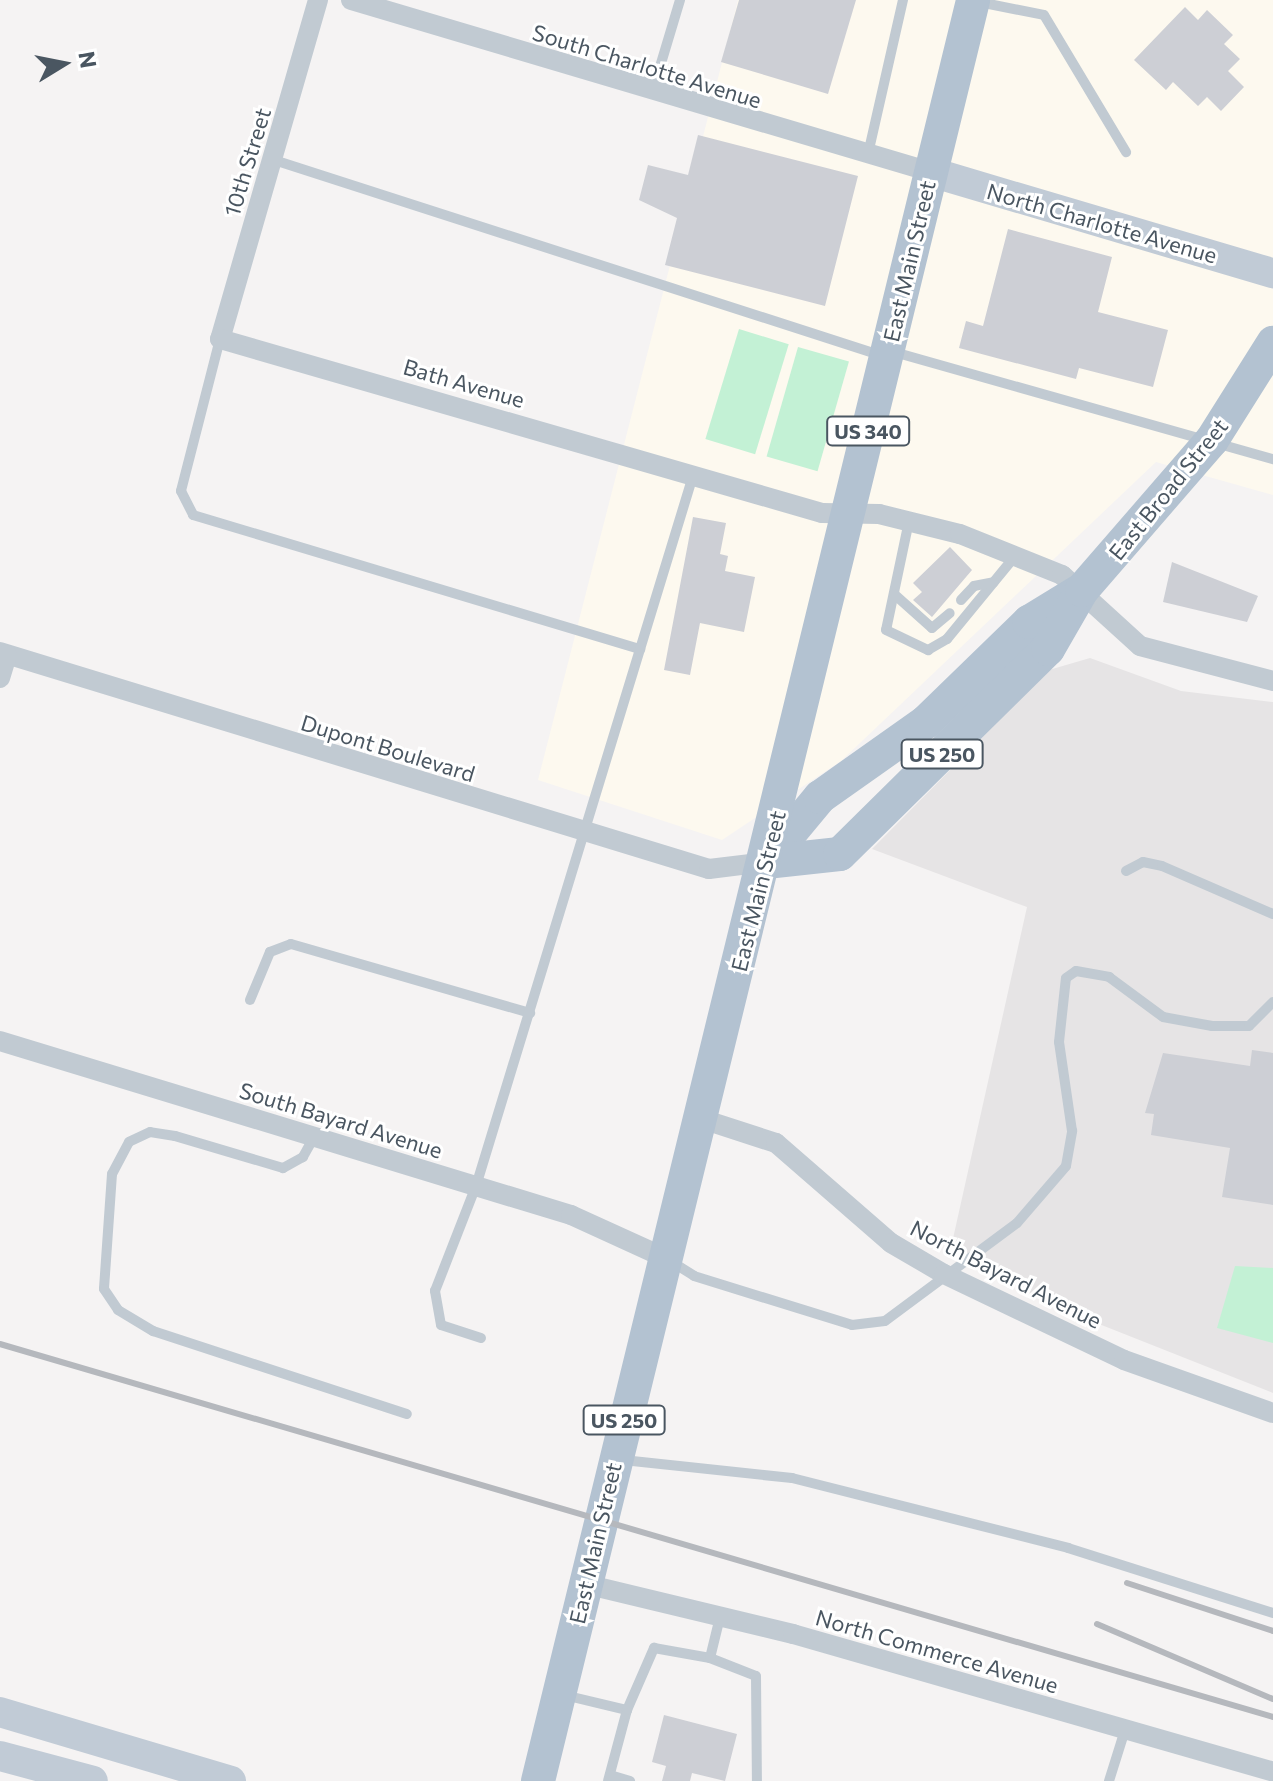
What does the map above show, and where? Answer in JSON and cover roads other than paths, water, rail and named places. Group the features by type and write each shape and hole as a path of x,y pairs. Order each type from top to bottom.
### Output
{"main road":[{"name":"East Main Street","path":"538,1781 663,1257 766,862 972,0"},
{"name":"East Broad Street","path":"766,862 840,854 1048,649 1082,590 1212,440 1273,343"},
{"name":"East Broad Street","path":"766,862 820,797 926,722 1029,622 1082,590"}],"street":[{"name":"10th Street","path":"220,339 318,0"},
{"name":"South Charlotte Avenue","path":"351,0 652,94 931,172"},
{"name":"North Charlotte Avenue","path":"931,172 1273,273"},
{"name":"Bath Avenue","path":"220,339 822,513 909,521 1016,555 1082,590 1140,646 1273,681"},
{"name":"Dupont Boulevard","path":"3,653 709,869 766,862"},
{"path":"0,678 3,653"},
{"name":"South Bayard Avenue","path":"0,1041 623,1232 663,1257"},
{"name":"North Bayard Avenue","path":"699,1118 776,1143 891,1243 944,1274 1124,1360 1273,1413"},
{"name":"North Commerce Avenue","path":"585,1584 720,1617 1273,1772"},
{"path":"0,1712 231,1781"},
{"path":"0,1756 93,1781"}],"lane":[{"path":"652,94 680,0"},
{"path":"868,154 903,0"},
{"path":"972,0 1044,15 1126,152"},
{"path":"274,160 888,353 1273,459"},
{"path":"220,339 181,491 193,515 640,649"},
{"path":"481,1338 447,1329 433,1311 530,1013 582,831 693,476"},
{"path":"909,521 886,630 928,650 947,639 1016,555"},
{"path":"961,600 974,586 994,582"},
{"path":"894,594 932,628 950,613"},
{"path":"1126,871 1143,862 1162,866 1273,914"},
{"path":"250,1000 270,952 291,944 530,1013"},
{"path":"663,1257 694,1276 852,1325 885,1321 944,1274 1017,1223 1066,1166 1072,1131 1059,1042 1066,978 1076,971 1109,977 1163,1017 1249,1026 1273,1002"},
{"path":"314,1137 303,1157 283,1168 175,1136 150,1132 129,1142 112,1174 104,1289 118,1310 153,1331 407,1414"},
{"path":"615,1459 807,1482 1068,1548 1273,1613"},
{"path":"710,1658 720,1617"},
{"path":"630,1781 609,1778 627,1710 654,1648 710,1658 756,1676 757,1781"},
{"path":"560,1694 627,1710"},
{"path":"1109,1781 1125,1730"}],"railway":[{"path":"0,1344 1273,1717"},
{"path":"1127,1583 1273,1631"},
{"path":"1097,1624 1273,1699"}]}
